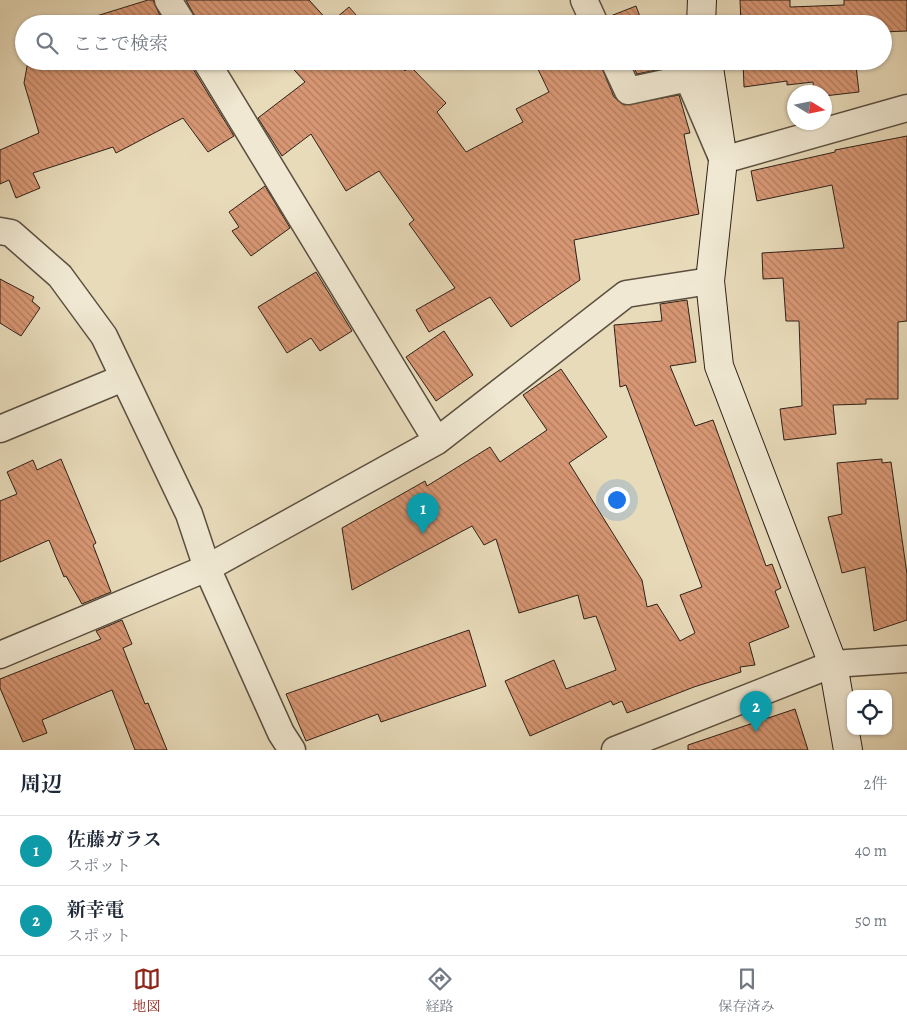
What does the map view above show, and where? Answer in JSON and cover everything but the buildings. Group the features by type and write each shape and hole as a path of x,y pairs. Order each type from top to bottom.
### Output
{"street":[{"path":"168,0 177,15"},
{"path":"584,0 592,15"},
{"path":"701,15 702,0"},
{"path":"211,70 437,440"},
{"path":"618,70 628,91 688,78 723,160"},
{"path":"710,70 717,106 723,160 710,281 719,366 833,664 848,750"},
{"path":"723,160 907,108"},
{"path":"0,231 10,233 60,276 104,336 189,514 207,568 281,733 292,750"},
{"path":"0,655 207,568 437,440 626,294 710,281"},
{"path":"0,429 123,378"},
{"path":"615,750 833,664 907,660"}],"place":[{"name":"佐藤ガラス","path":"423,534"},
{"name":"新幸電","path":"756,732"}]}
